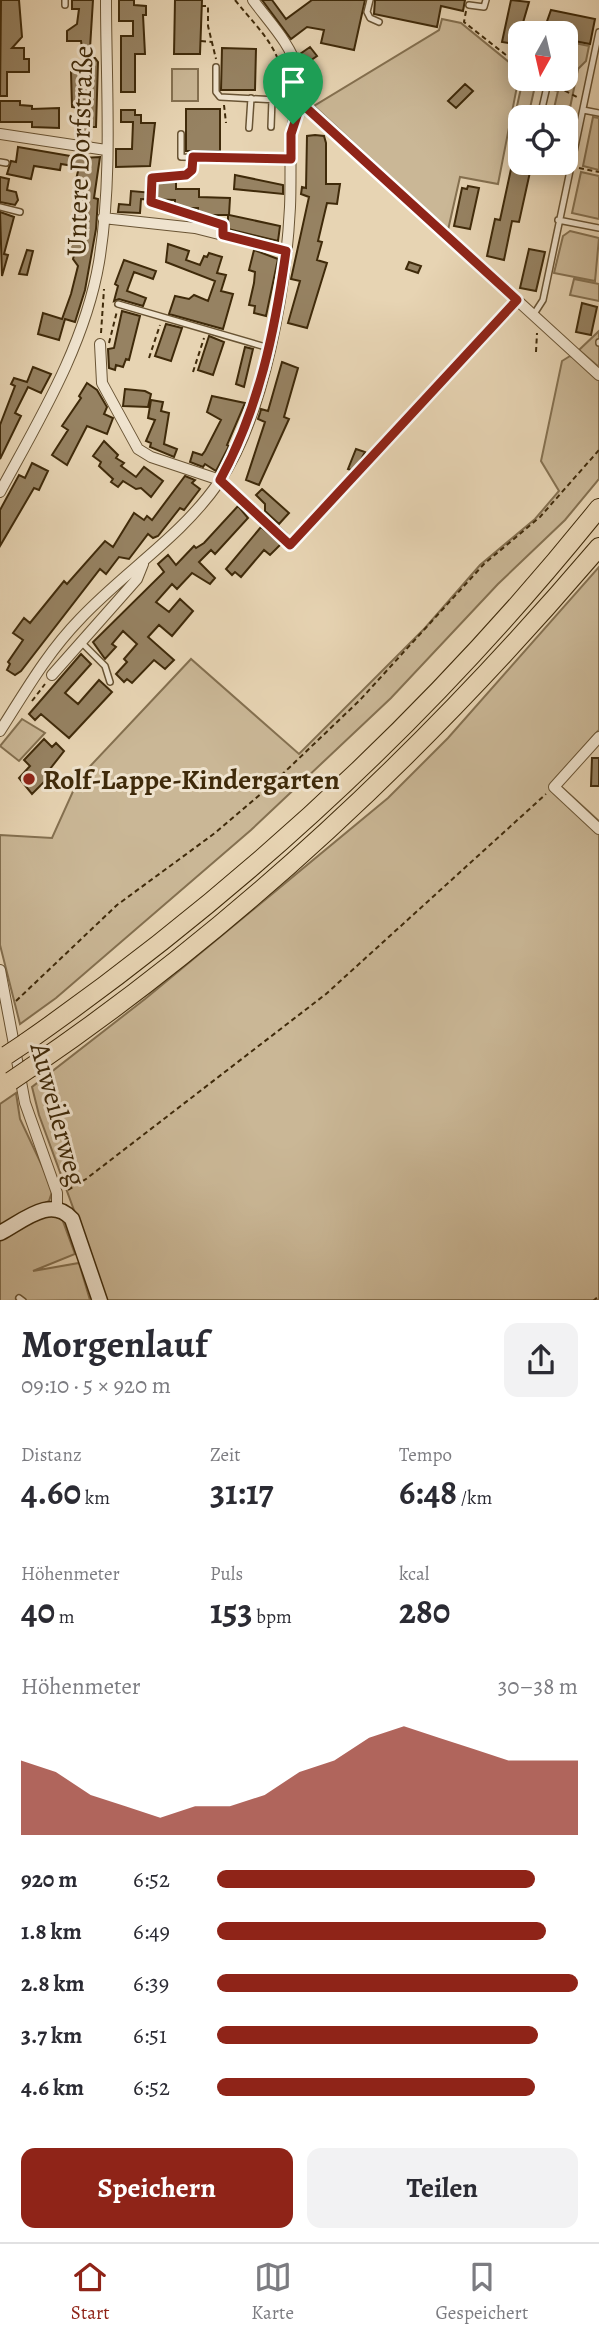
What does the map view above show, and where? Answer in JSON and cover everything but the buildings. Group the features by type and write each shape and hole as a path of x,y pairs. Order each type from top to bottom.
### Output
{"highway":[{"path":"3,1057 123,969 312,816 401,730 474,653 599,508"},
{"path":"6,1085 139,989 237,911 360,801 472,688 599,547"}],"street":[{"name":"Untere Dorfstraße","path":"0,492 53,393 86,312 99,263 106,150 106,0"},
{"path":"0,731 41,665 61,640 97,602 192,517 220,480 249,421 269,348 286,251 291,134 301,103 299,72 292,52 253,0"},
{"path":"301,103 599,375"},
{"path":"0,134 106,150"},
{"path":"103,218 195,228 286,251"},
{"path":"105,344 102,383 138,449 151,457 220,480 284,537"},
{"path":"52,675 137,579 145,561"},
{"path":"599,737 554,787 599,829"},
{"name":"Auweilerweg","path":"0,970 25,1103 57,1200 72,1219 100,1300"},
{"path":"0,1233 48,1208 57,1200"}],"lane":[{"path":"370,0 367,12 370,18 379,22"},
{"path":"470,5 484,7 486,0"},
{"path":"578,130 599,33"},
{"path":"216,67 216,92 225,97 272,99 287,104 297,114"},
{"path":"543,105 546,91"},
{"path":"249,128 251,98"},
{"path":"271,127 272,99"},
{"path":"583,110 599,113"},
{"path":"181,134 181,157 291,159"},
{"path":"535,316 543,300 568,175"},
{"path":"0,208 20,212"},
{"path":"558,220 599,228"},
{"path":"118,304 269,348"},
{"path":"80,641 105,666 110,682"}],"path":[{"path":"235,0 274,47 283,66 287,104"},
{"path":"470,5 464,22 508,57"},
{"path":"201,6 208,6 208,26 216,67"},
{"path":"201,41 213,42"},
{"path":"566,91 584,100"},
{"path":"225,97 226,123"},
{"path":"193,157 192,170 186,175 152,178 151,202 223,225 223,235"},
{"path":"578,168 599,172"},
{"path":"104,293 105,344"},
{"path":"284,537 290,545 517,300"},
{"path":"105,344 116,314"},
{"path":"535,316 536,352"},
{"path":"149,358 163,318"},
{"path":"193,372 206,330"},
{"path":"8,1009 117,905 215,833 269,787 360,700 484,565 540,517 599,450"},
{"path":"32,701 52,675"},
{"path":"57,1200 326,994 554,787"},
{"path":"593,1300 599,1296"}],"shaded area":[{"path":"442,19 461,23 508,61 508,91 516,91 513,105 508,105 508,133 498,184 460,177 448,230 314,106 439,30"},
{"path":"578,44 589,46 586,61 578,69"},
{"path":"172,69 198,69 198,101 172,101"},
{"path":"520,91 534,91 531,105 517,105"},
{"path":"558,91 573,91 571,105 555,105"},
{"path":"593,117 599,118 599,170 583,166"},
{"path":"581,172 599,176 599,219 572,213"},
{"path":"570,231 599,238 595,281 554,273 563,236"},
{"path":"574,279 599,284 599,301 570,295"},
{"path":"599,331 599,367 579,350"},
{"path":"570,356 578,359 599,380 599,479 565,520 498,584 391,698 251,830 56,998 20,1024 0,945 0,835 52,838 79,778 191,659 299,754 425,628 480,565 535,519 559,491 541,461 562,361"},
{"path":"599,567 599,730 554,780 599,821 599,1300 107,1300 39,1115 32,1087 145,999 388,798 448,738"},
{"path":"22,719 45,733 19,761 0,746"},
{"path":"16,1093 20,1119 53,1189 49,1201 0,1227 0,1104"},
{"path":"48,1214 61,1216 75,1254 33,1271 79,1263 90,1300 0,1300 0,1238"}],"place":[{"name":"Rolf-Lappe-Kindergarten","path":"29,779"}],"route":[{"path":"301,103 314,112 517,300 290,545 220,480 241,440 259,389 280,293 286,251 223,235 223,225 151,202 152,178 186,175 192,170 193,157 291,159 293,124 301,103"}]}
